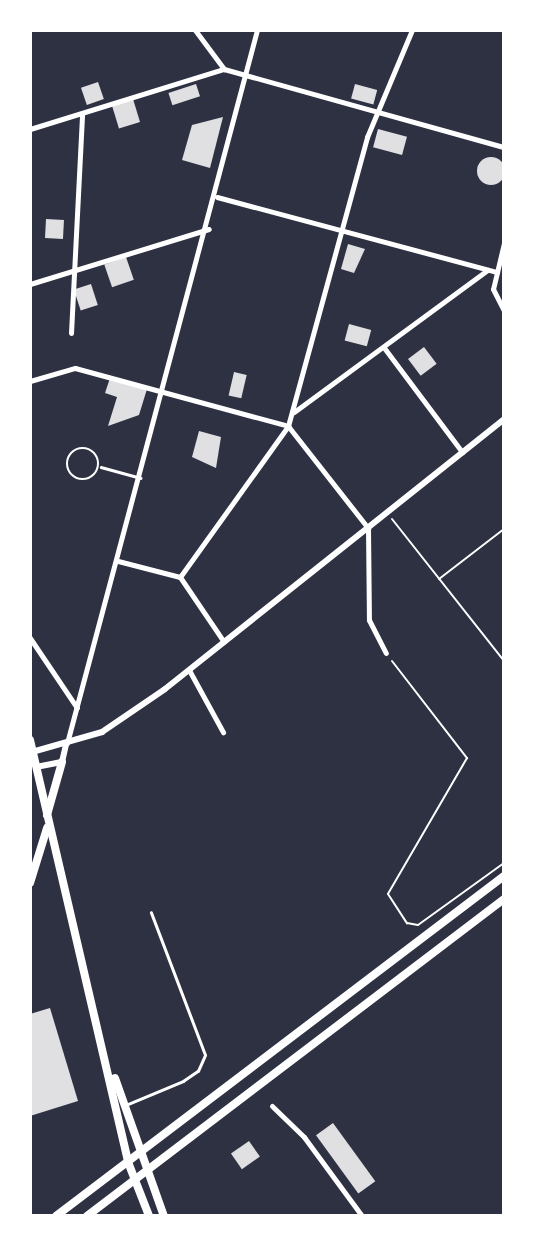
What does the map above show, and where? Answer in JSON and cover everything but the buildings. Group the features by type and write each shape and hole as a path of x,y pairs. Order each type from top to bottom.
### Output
{"main road":[{"path":"30,740 47,822 108,1063 128,1162 149,1216"},
{"path":"30,883 62,762"},
{"path":"56,1216 504,876"},
{"path":"87,1216 504,899"},
{"path":"108,1063 144,1150 164,1216"}],"street":[{"path":"195,30 224,69"},
{"path":"36,768 62,762 209,229 257,30"},
{"path":"180,577 288,426 294,412 341,231 376,111 412,30"},
{"path":"30,129 224,69 504,147"},
{"path":"71,333 82,113"},
{"path":"217,197 497,272"},
{"path":"30,284 209,229"},
{"path":"504,243 493,289 504,311"},
{"path":"294,412 384,349 487,270"},
{"path":"384,349 463,452"},
{"path":"30,381 75,368 166,390 288,426 368,528 369,620 386,653"},
{"path":"32,752 66,745 102,732 224,642 504,419"},
{"path":"118,561 180,577 224,642"},
{"path":"30,638 76,708"},
{"path":"188,670 223,732"},
{"path":"272,1105 304,1137 362,1216"}],"lane":[{"path":"99,467 80,480 68,461 78,448 89,449 99,467 141,478"},
{"path":"126,1105 183,1081 198,1071 205,1055 151,913"}],"path":[{"path":"387,513 504,661"},
{"path":"439,579 504,528"},
{"path":"386,653 467,758 388,894 407,923 418,925 504,863"}]}
